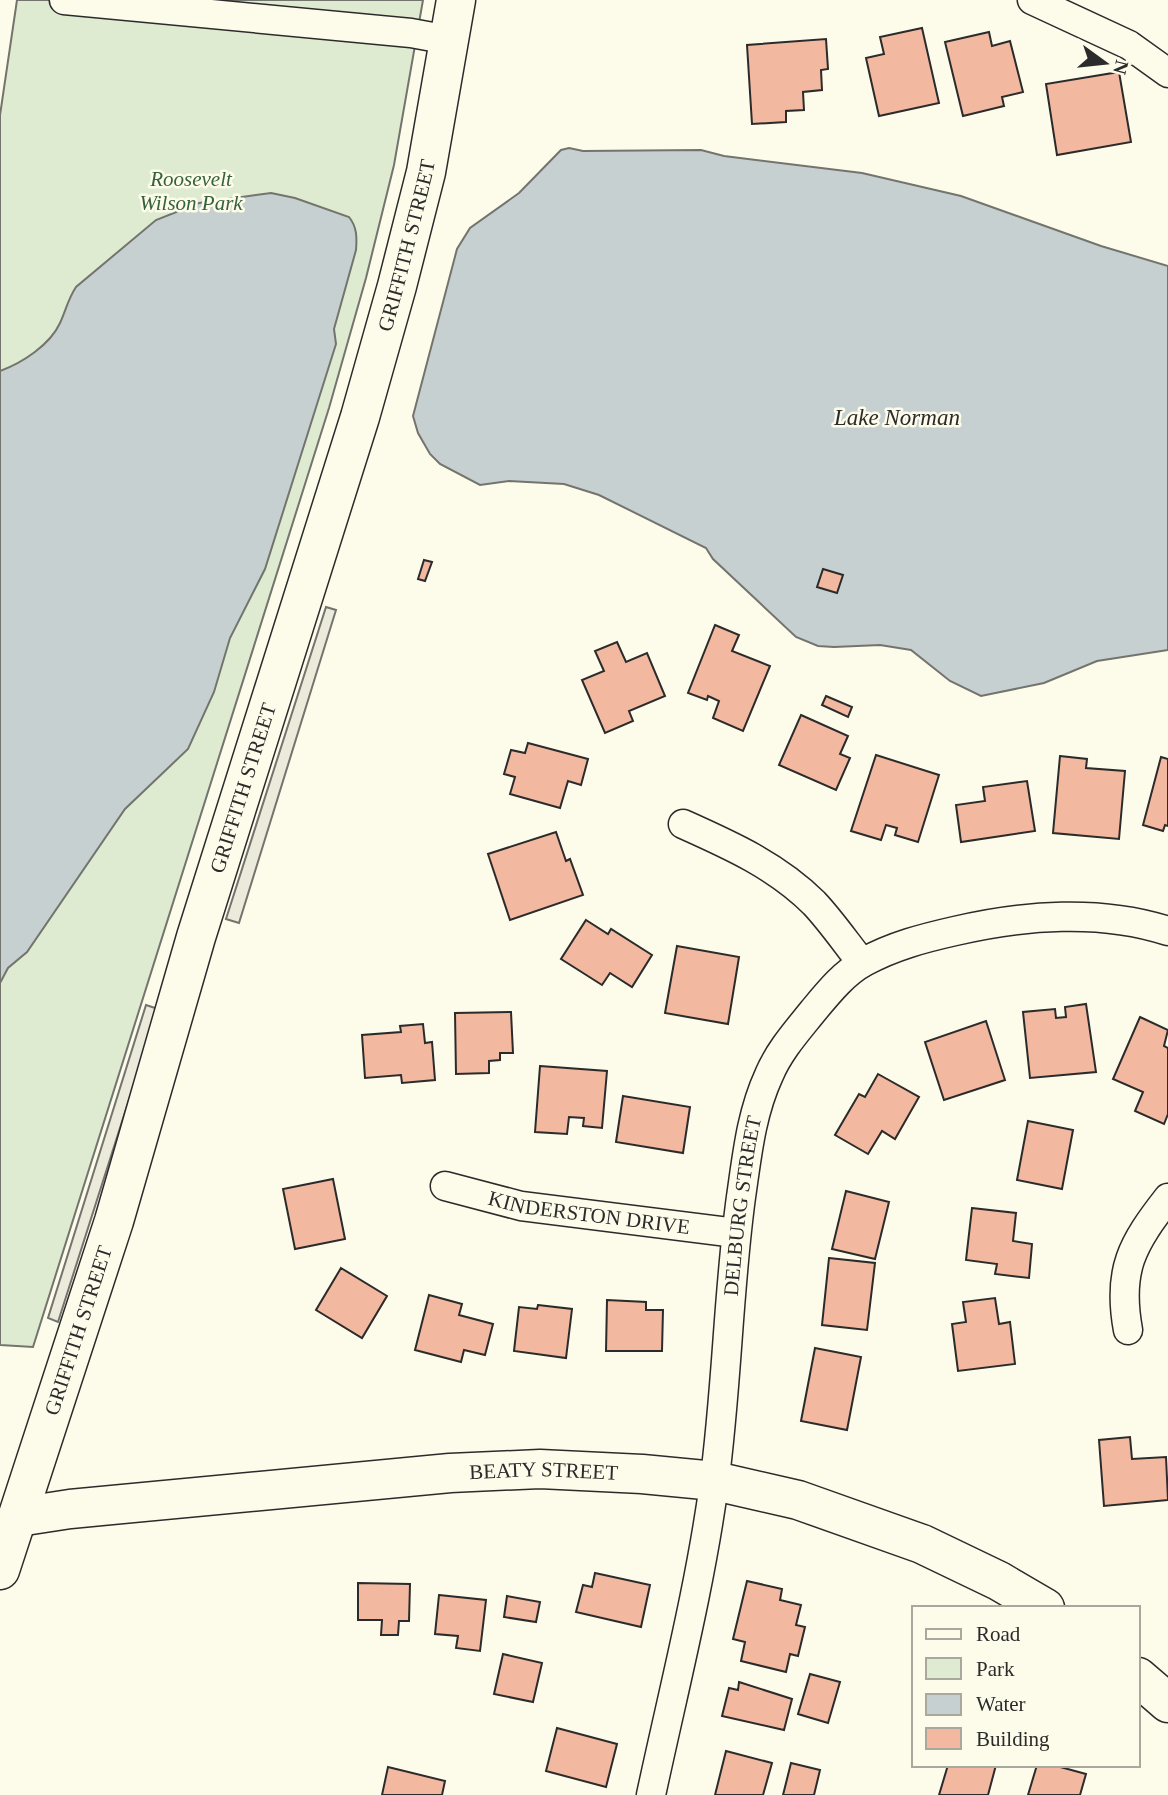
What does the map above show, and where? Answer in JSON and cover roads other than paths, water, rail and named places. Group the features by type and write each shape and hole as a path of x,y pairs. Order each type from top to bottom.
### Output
{"main road":[{"name":"GRIFFITH STREET","path":"0,1570 9,1518 114,1221 196,937 364,404 426,172 456,0"},
{"name":"BEATY STREET","path":"9,1518 83,1508 450,1473 540,1469 642,1474 715,1481 798,1500 880,1527 999,1581 1042,1606"},
{"path":"1140,1679 1168,1703"}],"street":[{"path":"64,0 411,33 449,40"},
{"path":"1032,0 1129,45 1168,73"},
{"path":"683,824 758,860 787,880 815,904 862,963"},
{"name":"DELBURG STREET","path":"651,1795 704,1551 715,1481 736,1233 756,1108 769,1073 790,1039 832,988 862,963 891,949 980,925 1026,919 1112,918 1145,923 1168,931"},
{"name":"KINDERSTON DRIVE","path":"445,1186 521,1206 736,1233"},
{"path":"1128,1330 1123,1304 1126,1272 1133,1248 1168,1198"}],"water":[{"name":"Lake Norman","path":"569,148 583,151 701,150 724,156 862,173 961,196 1101,246 1168,266 1168,650 1097,661 1044,683 981,696 950,681 911,650 880,645 818,646 796,637 713,559 706,548 599,495 564,484 509,481 480,485 440,464 430,454 418,433 413,416 457,249 470,228 519,193 561,150"},
{"path":"271,193 295,198 349,217 355,228 356,250 334,329 336,344 265,569 230,638 214,692 188,749 125,809 27,952 8,968 0,983 0,371 26,358 50,339 76,287 156,220 199,203"}],"park label":[{"name":"Roosevelt Wilson Park","path":"191,191"}]}
